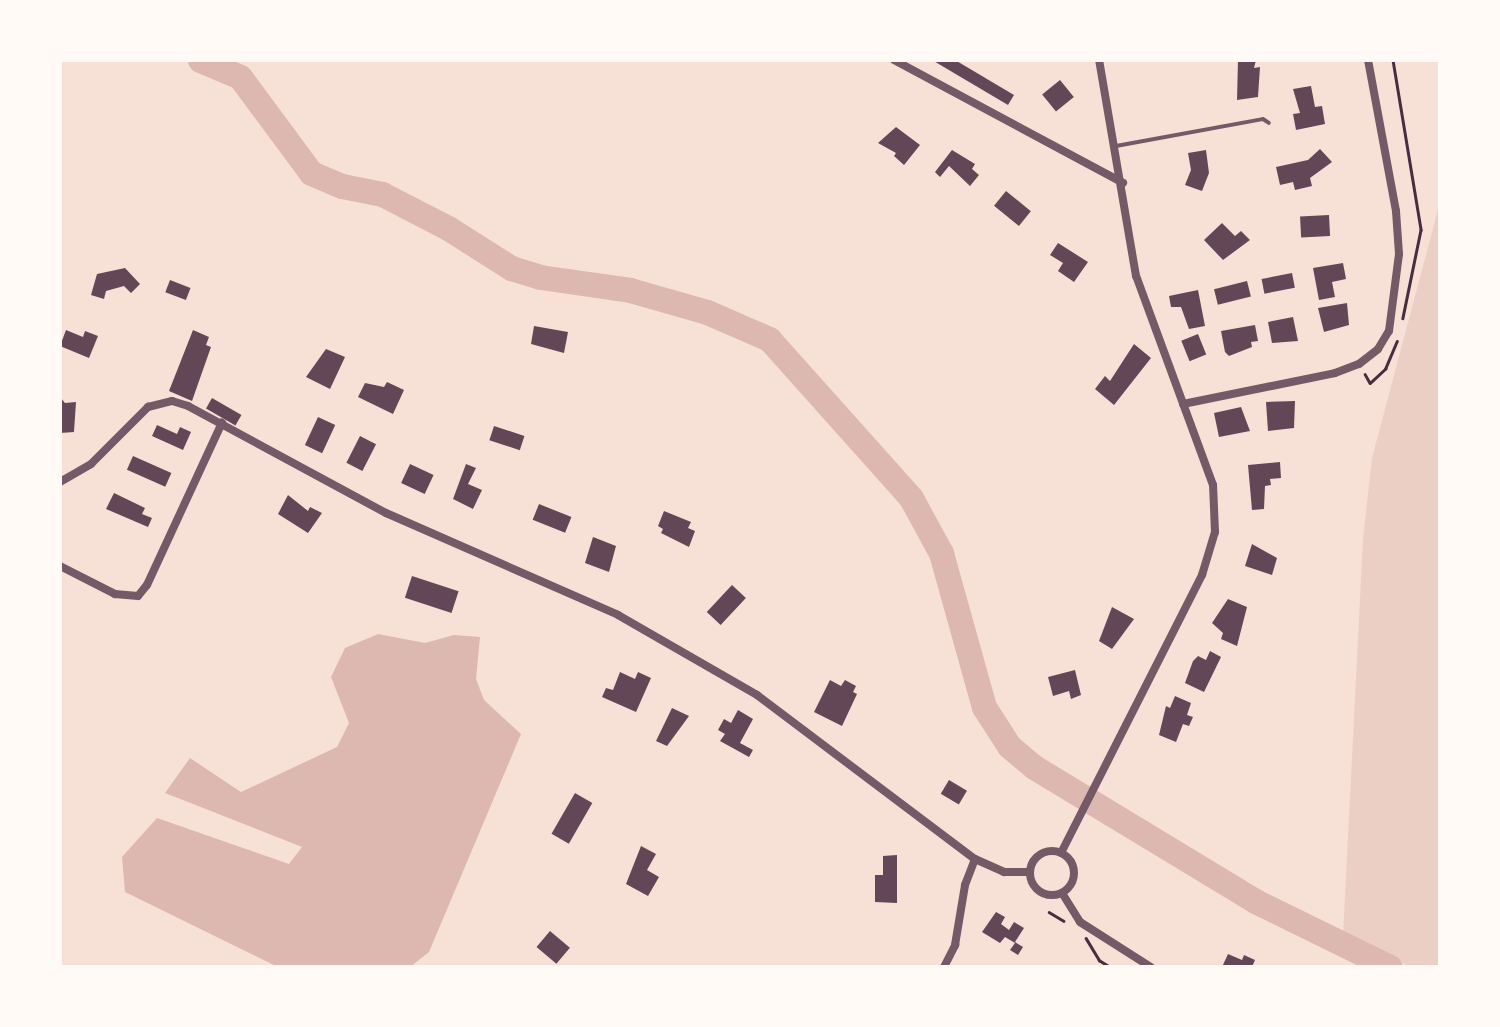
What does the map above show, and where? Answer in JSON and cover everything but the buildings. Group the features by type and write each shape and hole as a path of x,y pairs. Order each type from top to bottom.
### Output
{"street":[{"path":"894,60 1123,183"},
{"path":"1061,853 1202,575 1215,532 1213,485 1136,276 1099,60"},
{"path":"1183,404 1335,373 1359,364 1378,349 1389,331 1399,254 1396,211 1368,60"},
{"path":"60,482 92,464 148,407 172,401 222,423 386,513 618,615 711,667 801,726 930,829 976,858 1004,872 1029,872"},
{"path":"60,566 115,594 138,596 148,586 222,423"},
{"path":"1061,853 1072,862 1074,876 1062,893 1048,895 1036,890 1029,872 1040,854 1061,853"},
{"path":"944,967 956,945 965,885 976,858"},
{"path":"1062,893 1080,922 1151,967"}],"lane":[{"path":"1116,146 1263,119 1269,123"}],"path":[{"path":"1049,912 1072,926"},
{"path":"1084,935 1098,960 1110,967"}],"shaded area":[{"path":"1440,202 1440,967 1411,967 1343,936 1363,539 1372,458"},
{"path":"378,634 425,643 454,635 480,637 476,679 484,700 521,734 429,952 410,967 278,967 125,892 122,857 157,818 289,864 302,847 165,793 190,758 241,792 337,747 349,723 331,677 345,648"}],"waterway":[{"path":"200,60 240,77 311,173 342,186 382,194 448,228 511,268 540,277 630,290 707,312 769,339 911,498 941,553 984,707 1009,746 1034,767 1255,901 1390,967"}]}
